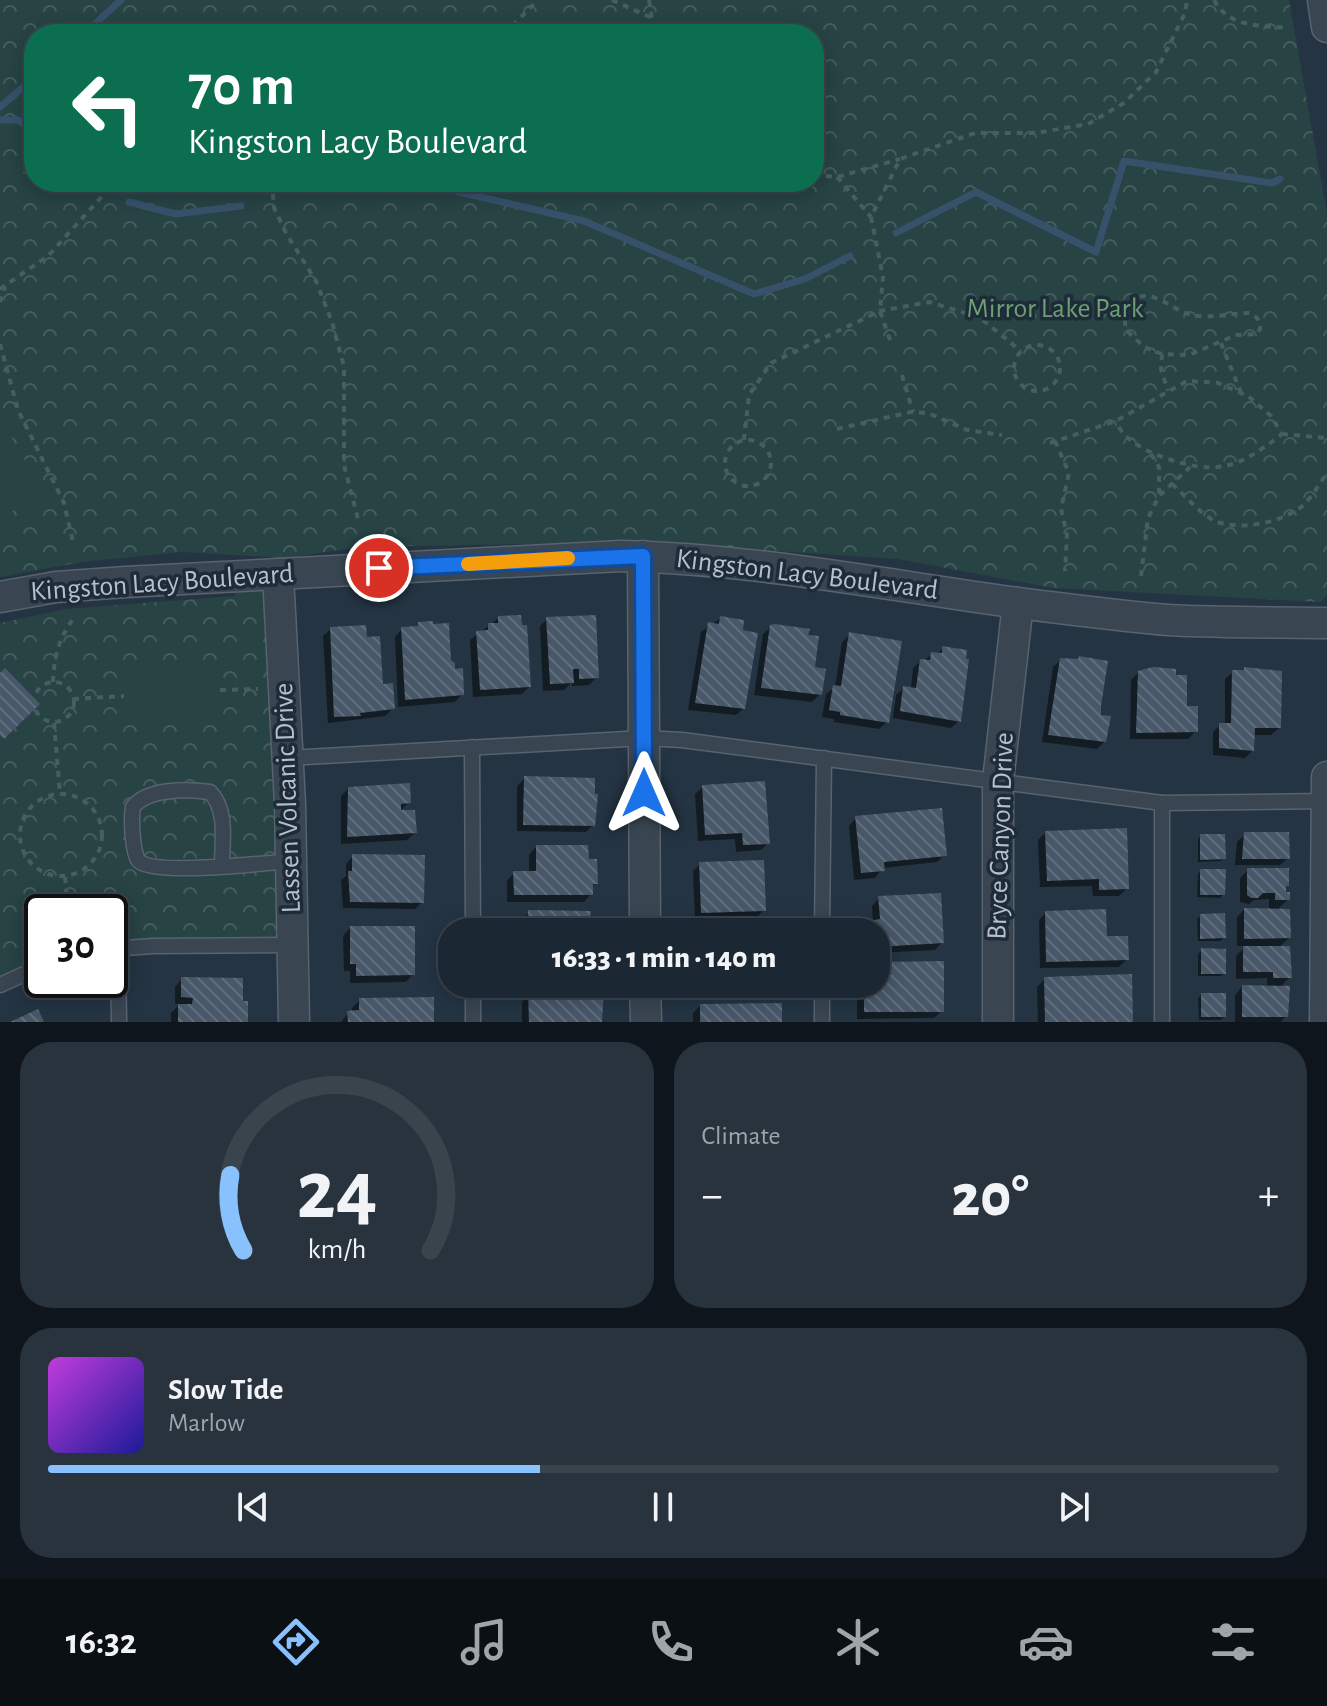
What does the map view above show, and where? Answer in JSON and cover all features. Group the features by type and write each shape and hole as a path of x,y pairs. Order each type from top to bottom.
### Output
{"street":[{"path":"1323,0 1327,27"},
{"path":"643,556 645,918"},
{"name":"Kingston Lacy Boulevard","path":"0,597 56,587 643,556 715,560 1018,603 1170,620 1327,623"},
{"name":"Lassen Volcanic Drive","path":"278,574 288,758 294,1022"},
{"name":"Bryce Canyon Drive","path":"998,1022 998,781 1018,603"},
{"path":"1325,1022 1326,789"},
{"path":"645,998 646,1022"}],"lane":[{"path":"288,758 644,738 682,740 1162,803 1326,789"},
{"path":"472,747 473,918"},
{"path":"822,918 824,758"},
{"path":"222,865 222,817 217,799 210,792 154,794 140,798 133,807 135,856 141,864 158,869 291,861"},
{"path":"1162,803 1162,1022"},
{"path":"128,948 293,945"},
{"path":"0,985 24,974"},
{"path":"117,998 119,1022"},
{"path":"473,998 473,1022"},
{"path":"822,998 822,1022"}],"path":[{"path":"514,24 538,0"},
{"path":"612,0 652,18"},
{"path":"649,0 655,24"},
{"path":"824,176 837,177 975,133 1036,133 1088,124 1124,103 1156,72 1185,13 1187,0"},
{"path":"1214,0 1219,10 1235,22 1288,28"},
{"path":"871,217 900,159"},
{"path":"837,177 871,217 883,277 880,311 890,340"},
{"path":"0,302 3,288 48,256 106,192"},
{"path":"273,192 274,208 287,235 316,281 332,322 344,367 344,465 359,523"},
{"path":"1138,297 1153,297 1188,315 1202,317 1250,313 1257,317 1260,329 1257,334 1236,335 1189,355 1162,354 1144,347 1126,330 1126,311 1138,297"},
{"path":"744,440 749,395 771,363 880,311 929,302 979,317 1021,351"},
{"path":"1220,343 1241,393"},
{"path":"0,344 18,410 64,503 73,542"},
{"path":"1042,345 1055,353 1061,367 1051,387 1037,392 1022,387 1013,365 1021,351 1042,345"},
{"path":"1162,354 1161,369 1168,391"},
{"path":"902,375 913,413"},
{"path":"1065,571 1067,535 1061,509 1069,473 1053,442 1116,421 1187,381 1218,383 1241,393 1271,416 1282,434"},
{"path":"837,429 913,413 928,413 967,430 1002,435"},
{"path":"1116,421 1119,432 1150,452 1190,467 1212,469 1253,457 1282,434 1327,438"},
{"path":"744,440 759,443 769,455 771,463 766,478 754,486 739,485 727,475 725,468 726,453 737,442 744,440"},
{"path":"1150,452 1159,467 1159,496"},
{"path":"1141,576 1148,518 1159,496 1190,467"},
{"path":"1172,484 1216,521 1245,525 1279,519 1300,508 1327,473"},
{"path":"53,682 54,659 61,635 75,616"},
{"path":"53,682 66,687 73,699 72,712 54,723 42,719 33,703 37,691 53,682"},
{"path":"220,690 264,688"},
{"path":"73,699 124,696"},
{"path":"54,723 60,794"},
{"path":"60,794 81,799 91,807 102,830 102,844 97,856 89,866 65,877 51,876 38,870 28,860 20,834 30,808 42,799 60,794"},
{"path":"65,877 66,894"}],"green space":[{"name":"Mirror Lake Park","path":"0,0 1289,0 1327,213 1327,595 1321,602 1053,588 898,559 644,542 358,547 287,558 182,552 82,562 0,577"},
{"path":"0,418 44,493 0,518"},
{"path":"235,588 265,589 282,938 128,940 128,894 24,894 24,968 0,981 0,623 66,609 235,596"},
{"path":"219,663 222,719 126,725 122,670"}],"building":[{"path":"521,615 522,625 527,625 531,687 480,690 476,631 488,630 488,623 498,623 498,616"},
{"path":"596,615 599,678 579,679 579,669 573,669 574,683 550,684 546,617"},
{"path":"720,616 744,620 743,630 758,633 745,709 695,703 708,622 719,624"},
{"path":"433,621 433,624 449,623 451,660 455,663 455,669 463,668 464,695 405,700 401,627"},
{"path":"366,625 367,637 380,636 383,684 393,683 395,709 360,713 361,716 334,717 330,627"},
{"path":"770,625 810,629 808,635 819,636 815,667 826,669 822,695 761,688"},
{"path":"849,632 902,641 889,723 840,715 840,712 829,710 833,685 841,686"},
{"path":"942,646 967,650 966,659 969,659 961,722 900,711 903,686 916,688 920,659 930,660 931,652 942,653"},
{"path":"1079,656 1108,661 1101,706 1101,715 1111,716 1106,742 1048,735 1060,658 1078,659"},
{"path":"1153,667 1176,669 1176,675 1187,675 1187,706 1198,706 1198,732 1136,733 1138,671"},
{"path":"1244,667 1282,671 1281,728 1255,728 1254,751 1219,748 1219,723 1231,723 1232,670 1244,670"},
{"path":"5,668 40,704 4,739 0,735 0,673"},
{"path":"524,776 595,778 595,794 598,794 595,826 523,825"},
{"path":"765,781 770,844 743,845 742,833 705,835 702,785"},
{"path":"410,783 411,803 401,804 401,810 415,810 417,833 347,837 348,787"},
{"path":"942,808 947,856 884,862 885,871 861,873 855,816"},
{"path":"1127,828 1129,889 1099,890 1099,879 1047,881 1045,831"},
{"path":"1244,832 1289,832 1290,859 1242,859"},
{"path":"1200,834 1225,834 1226,859 1200,860"},
{"path":"536,845 588,845 589,859 597,859 598,884 593,884 593,895 514,895 513,871 536,871"},
{"path":"352,854 425,855 424,903 350,902 348,871 352,871"},
{"path":"764,860 766,911 701,913 699,862"},
{"path":"1247,868 1289,868 1286,892 1290,892 1290,900 1275,900 1275,893 1263,893 1258,898 1251,898 1247,895"},
{"path":"1200,869 1226,869 1225,895 1200,895"},
{"path":"941,893 944,943 890,946 890,918 880,918 878,896"},
{"path":"1244,908 1290,909 1291,938 1244,939"},
{"path":"1106,909 1107,936 1128,936 1129,960 1046,962 1045,911"},
{"path":"528,910 591,911 590,916 598,916 598,918 528,918"},
{"path":"1225,913 1226,938 1200,939 1200,914"},
{"path":"350,926 415,926 415,975 356,976 356,964 350,964"},
{"path":"1243,946 1290,946 1292,978 1273,978 1273,972 1243,972"},
{"path":"1201,948 1226,949 1226,974 1201,974"},
{"path":"944,961 944,1012 864,1012 864,998 890,998 890,962"},
{"path":"1132,974 1133,1022 1045,1022 1044,977"},
{"path":"181,977 243,978 243,1001 248,1001 248,1022 178,1022 178,1004 192,1004 193,998 181,997"},
{"path":"1242,985 1290,986 1288,1017 1242,1017"},
{"path":"1201,993 1226,993 1226,1017 1201,1017"},
{"path":"434,997 434,1022 348,1022 347,1011 359,1010 359,998"},
{"path":"528,998 604,998 602,1022 529,1022"},
{"path":"782,1003 782,1022 700,1022 700,1004"},
{"path":"38,1009 44,1022 10,1022"}],"waterway":[{"path":"95,24 121,0"},
{"path":"0,107 24,87"},
{"path":"0,120 18,120 24,124"},
{"path":"896,233 976,192 1096,252 1124,161 1272,183 1280,179"},
{"path":"459,192 584,221 754,294 805,279 850,256"},
{"path":"129,202 176,214 241,206"}],"slow traffic":[{"path":"468,564 568,558"}],"route":[{"path":"379,568 643,556 644,793"}]}
